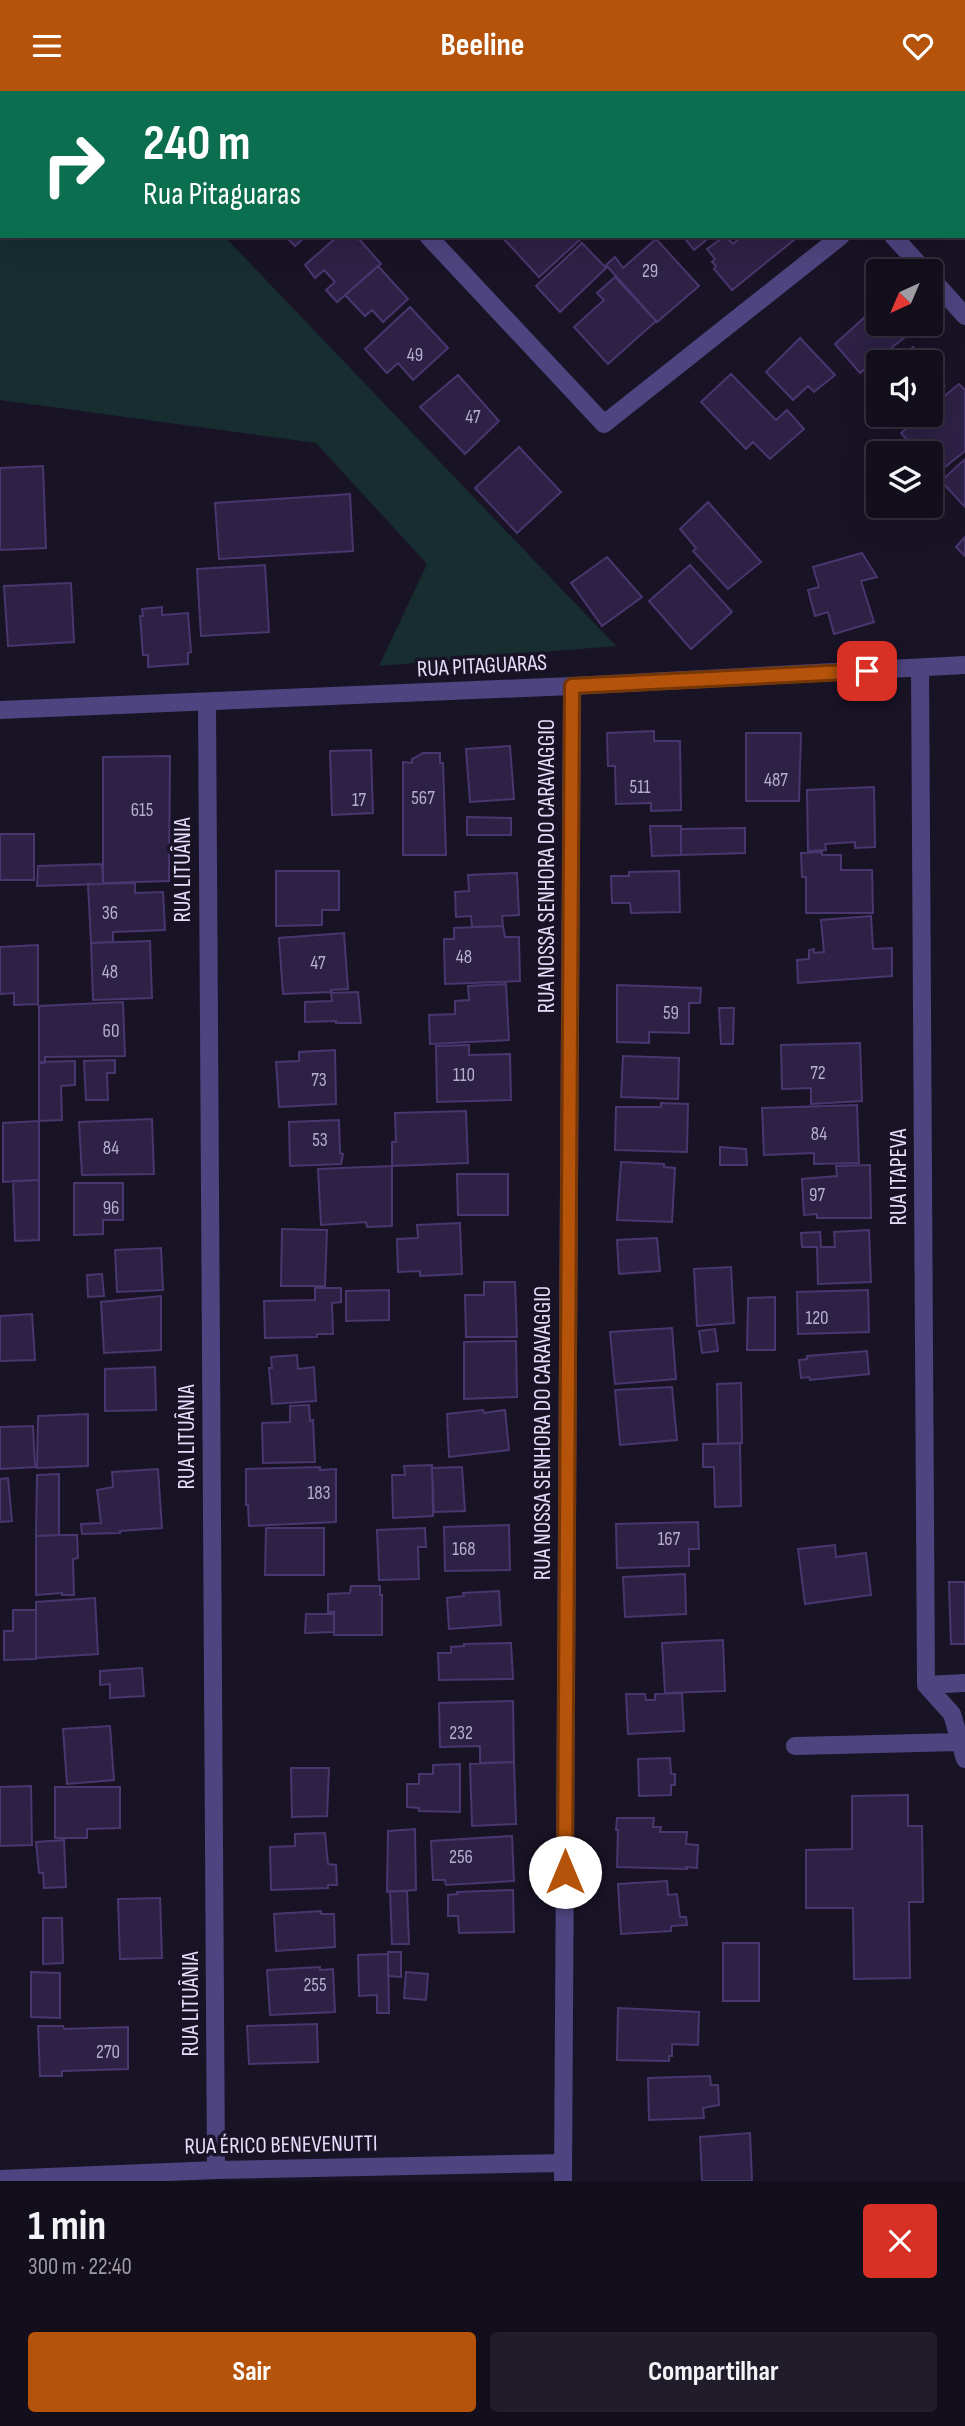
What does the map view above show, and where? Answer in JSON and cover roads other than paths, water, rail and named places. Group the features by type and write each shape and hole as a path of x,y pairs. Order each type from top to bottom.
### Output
{"street":[{"path":"430,238 604,424 838,238"},
{"path":"895,238 914,259"},
{"path":"943,291 965,316"},
{"name":"RUA PITAGUARAS","path":"0,710 572,686 965,665"},
{"name":"RUA ITAPEVA","path":"920,668 926,1685"},
{"name":"RUA NOSSA SENHORA DO CARAVAGGIO","path":"563,2181 572,686"},
{"name":"RUA LITUÂNIA","path":"207,702 216,2170"},
{"path":"926,1685 965,1683"},
{"path":"926,1685 952,1714 965,1759"},
{"path":"795,1746 960,1742"},
{"name":"RUA ÉRICO BENEVENUTTI","path":"0,2179 216,2170 563,2163"}]}
